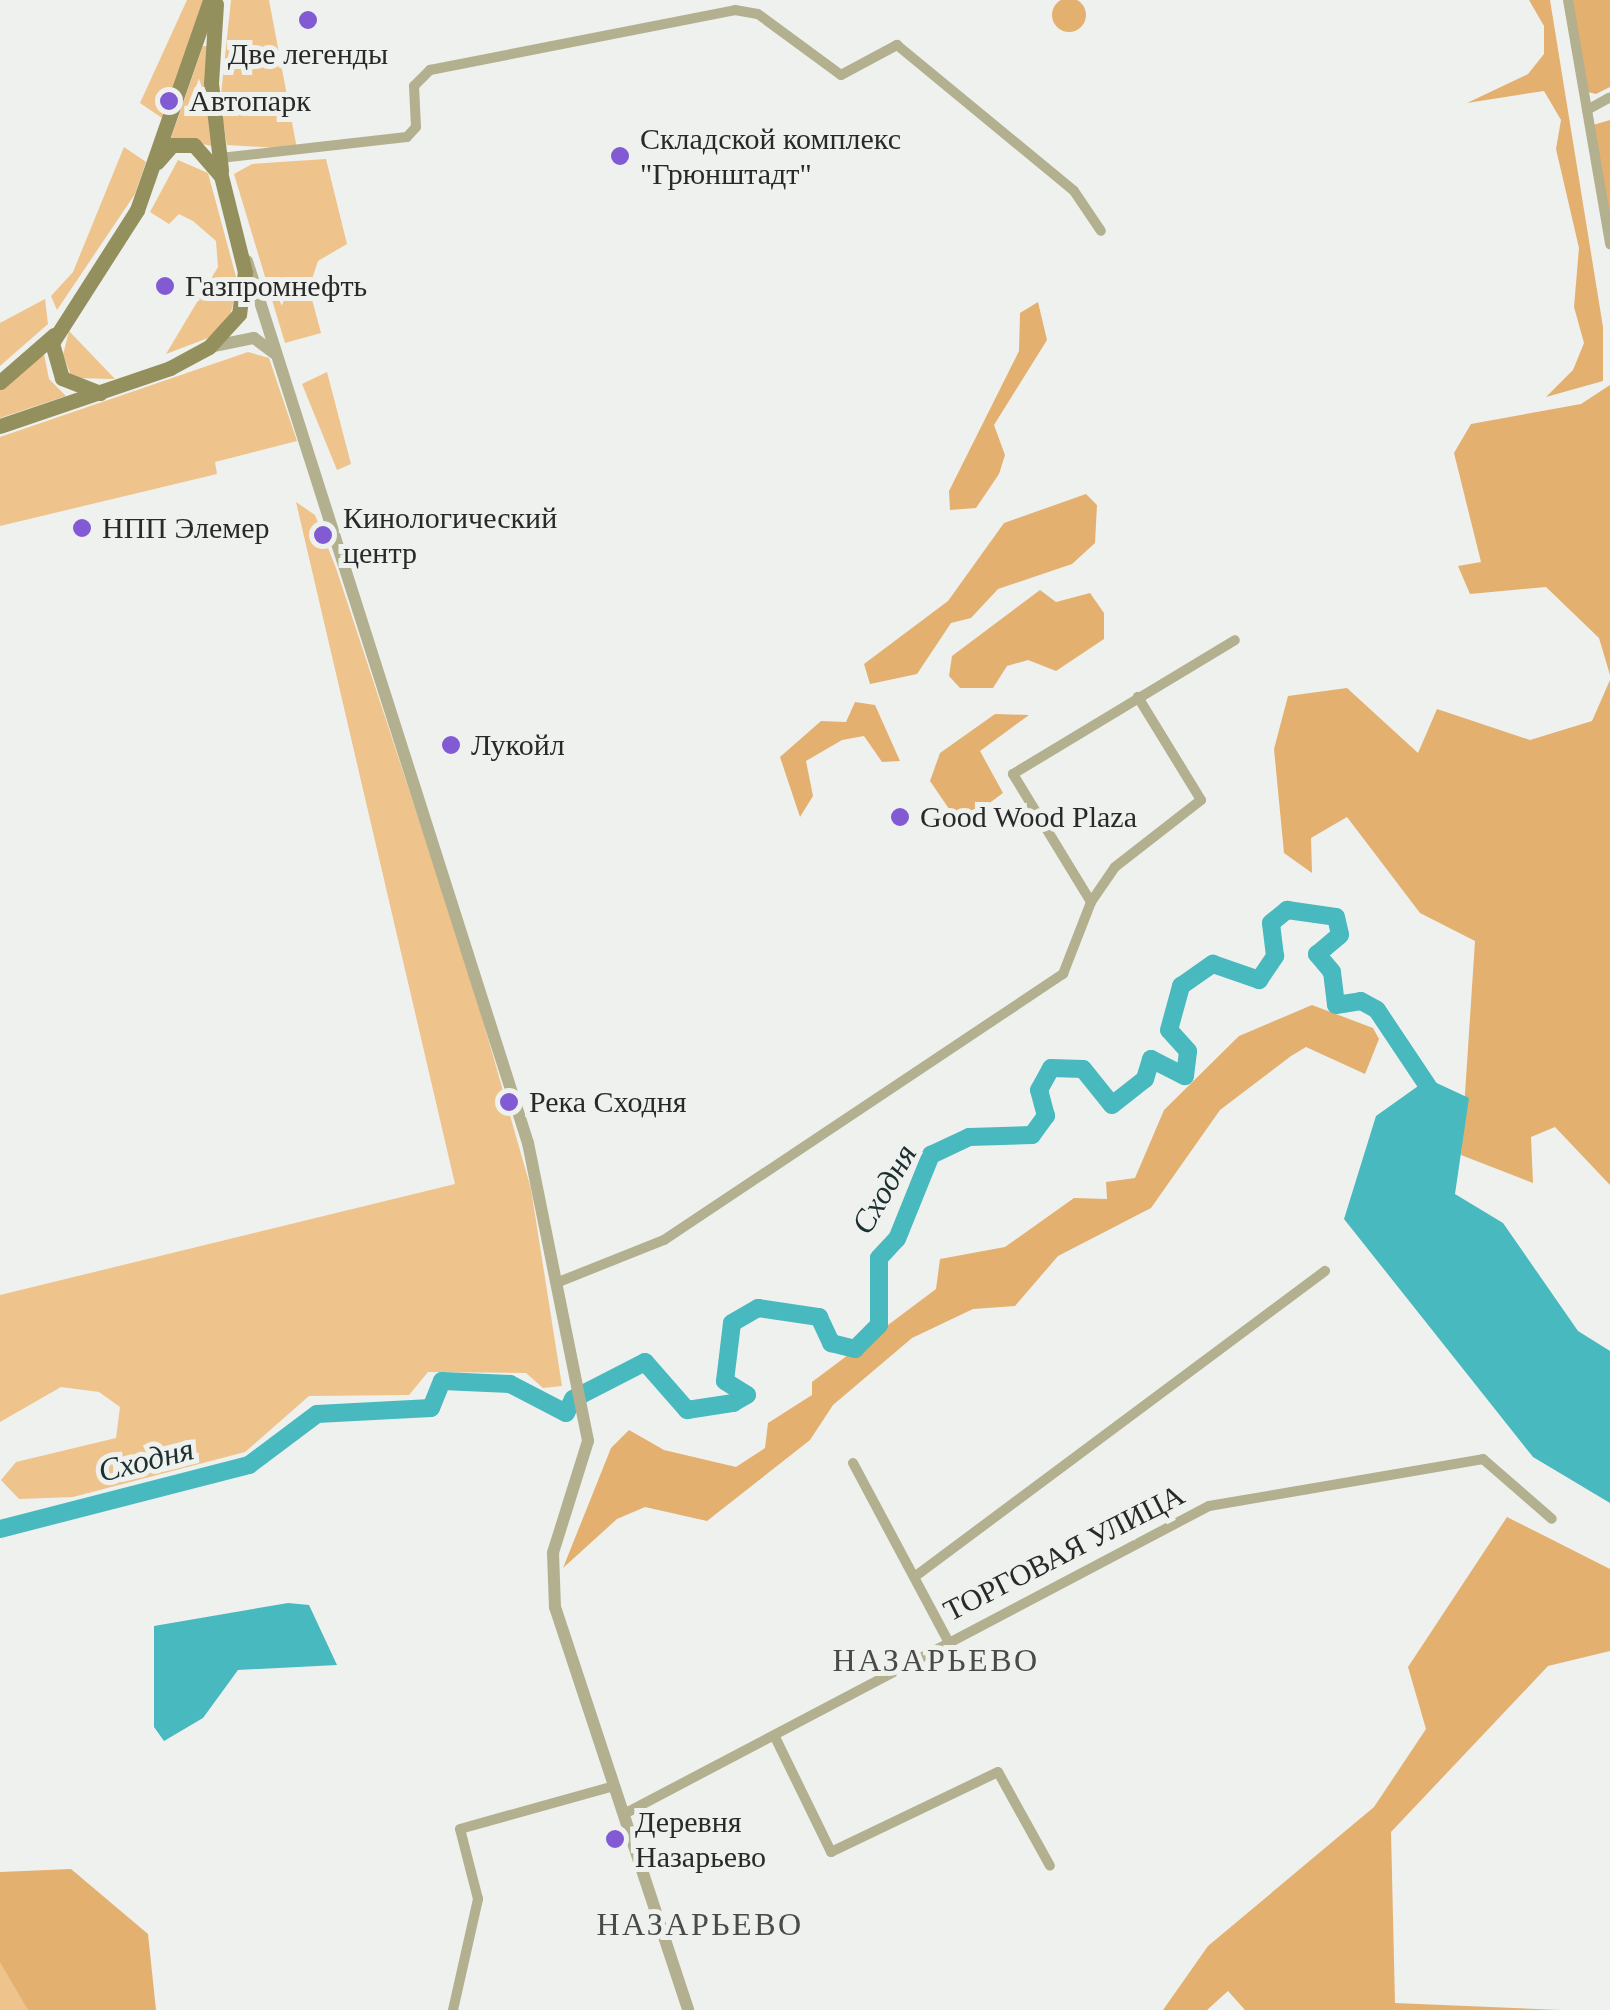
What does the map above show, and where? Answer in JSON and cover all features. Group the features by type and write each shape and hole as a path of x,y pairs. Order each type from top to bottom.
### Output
{"main road":[{"path":"0,426 104,393 209,347 244,302 242,249 220,158 211,62 213,0"},
{"path":"0,382 57,332 113,257 156,162 213,0"},
{"path":"156,162 172,145 194,144 222,176"},
{"path":"57,332 52,356 62,378 104,393"}],"street":[{"path":"1568,0 1610,244"},
{"path":"220,158 407,137 416,127 414,86 430,70 735,10 758,14 841,75 897,44 1074,191 1101,231"},
{"path":"1587,110 1610,97"},
{"path":"242,249 505,1057 561,1280 584,1403 584,1468 552,1553 552,1581 688,2010"},
{"path":"209,347 254,338 278,359"},
{"path":"1091,902 1014,774 1235,640"},
{"path":"561,1280 664,1240 1022,1007 1063,974 1091,902 1115,867 1201,800 1138,698"},
{"path":"916,1574 1326,1272"},
{"name":"ТОРГОВАЯ УЛИЦА","path":"624,1814 1209,1506 1483,1459 1552,1519"},
{"path":"853,1463 916,1574 948,1641"},
{"path":"775,1737 831,1852 998,1772 1050,1866"},
{"path":"453,2010 478,1898 460,1829 614,1786"}],"shaded area":[{"path":"1069,-2 1081,3 1086,15 1081,27 1069,32 1057,27 1052,15 1057,3"},
{"path":"187,0 206,0 162,118 140,103"},
{"path":"231,0 269,0 297,149 227,145 220,104"},
{"path":"1529,0 1550,0 1603,327 1603,381 1546,397 1573,370 1584,343 1574,307 1579,248 1556,149 1561,120 1544,91 1467,103 1528,74 1544,54 1544,26"},
{"path":"1572,0 1610,0 1610,87 1596,94 1588,92"},
{"path":"203,46 207,46 212,146 171,138"},
{"path":"1610,120 1610,225 1593,125"},
{"path":"124,147 146,162 135,194 57,310 51,296 73,272"},
{"path":"326,159 347,244 318,261 309,288 321,333 285,343 234,174 252,164"},
{"path":"178,160 208,173 238,284 230,316 208,338 166,354 218,267 216,241 193,221 179,214 169,224 150,212"},
{"path":"45,299 48,324 0,366 0,323"},
{"path":"1038,302 1047,340 994,425 1005,455 999,474 976,508 950,510 949,491 1019,351 1020,313"},
{"path":"69,331 115,379 72,378 63,355"},
{"path":"248,352 269,358 297,441 215,462 217,474 0,526 0,437"},
{"path":"44,354 49,379 66,396 0,418 0,389"},
{"path":"327,372 351,464 337,470 302,384"},
{"path":"1610,385 1610,675 1599,638 1546,587 1470,594 1458,566 1481,562 1454,453 1471,424 1581,404"},
{"path":"1086,494 1097,505 1095,543 1072,564 998,589 971,618 951,623 917,674 870,684 864,664 948,601 1004,523"},
{"path":"296,502 315,515 336,568 470,975 531,1189 562,1386 543,1388 526,1373 428,1372 409,1395 309,1396 245,1452 73,1497 19,1499 1,1480 16,1462 116,1438 120,1407 99,1392 61,1387 0,1422 0,1295 455,1184"},
{"path":"1040,590 1056,602 1090,593 1104,613 1104,639 1056,671 1028,660 1007,666 993,688 960,688 949,676 952,656"},
{"path":"1610,680 1610,1185 1555,1127 1531,1137 1533,1183 1461,1155 1475,941 1420,913 1347,817 1311,838 1312,873 1284,853 1274,749 1288,696 1347,688 1418,753 1437,709 1530,740 1592,721"},
{"path":"855,702 875,705 900,761 882,762 864,736 842,740 806,761 813,796 800,817 780,757 821,721 846,722"},
{"path":"995,714 1029,715 980,751 1003,793 960,825 930,781 940,753"},
{"path":"1312,1005 1373,1028 1379,1039 1365,1074 1306,1047 1291,1056 1220,1110 1151,1208 1058,1256 1015,1306 973,1309 912,1338 833,1405 810,1440 707,1521 645,1507 617,1519 563,1568 611,1448 629,1430 664,1450 736,1467 765,1448 768,1423 812,1395 812,1382 936,1289 940,1259 1005,1247 1074,1198 1107,1199 1106,1182 1135,1178 1164,1110 1239,1036"},
{"path":"1507,1517 1610,1569 1610,1651 1548,1666 1391,1832 1395,2003 1561,2010 1245,2010 1228,1991 1207,2010 1163,2010 1208,1946 1374,1807 1426,1729 1408,1667"},
{"path":"71,1869 148,1934 156,2010 28,2010 0,1962 0,1872"},
{"path":"0,1962 8,1964 28,2010 0,2010"}],"water":[{"path":"1428,1079 1469,1098 1455,1194 1503,1223 1578,1331 1610,1351 1610,1503 1533,1457 1344,1219 1376,1116"},
{"path":"288,1603 309,1605 337,1665 238,1670 203,1718 164,1741 154,1727 154,1626"}],"waterway":[{"name":"Сходня","path":"0,1529 249,1465 317,1414 431,1408 442,1381 510,1384 566,1413 573,1399 645,1362 687,1410 733,1403 747,1395 725,1381 732,1323 758,1308 819,1317 831,1343 855,1349 879,1325 879,1258 897,1239 931,1155 969,1137 1032,1135 1046,1116 1039,1090 1051,1068 1083,1069 1112,1105 1145,1079 1151,1059 1185,1076 1188,1051 1169,1030 1181,986 1213,964 1259,980 1275,956 1271,923 1287,910 1336,917 1340,935 1317,954 1332,972 1336,1005 1361,1001 1377,1010 1437,1100"}],"place":[{"name":"Две легенды","path":"308,20"},
{"name":"Автопарк","path":"169,101"},
{"name":"Складской комплекс \"Грюнштадт\"","path":"620,156"},
{"name":"Газпромнефть","path":"165,286"},
{"name":"НПП Элемер","path":"82,528"},
{"name":"Кинологический центр","path":"323,535"},
{"name":"Лукойл","path":"451,745"},
{"name":"Good Wood Plaza","path":"900,817"},
{"name":"Река Сходня","path":"509,1102"},
{"name":"Деревня Назарьево","path":"615,1839"}],"district":[{"name":"НАЗАРЬЕВО","path":"936,1660"},
{"name":"НАЗАРЬЕВО","path":"700,1924"}]}
